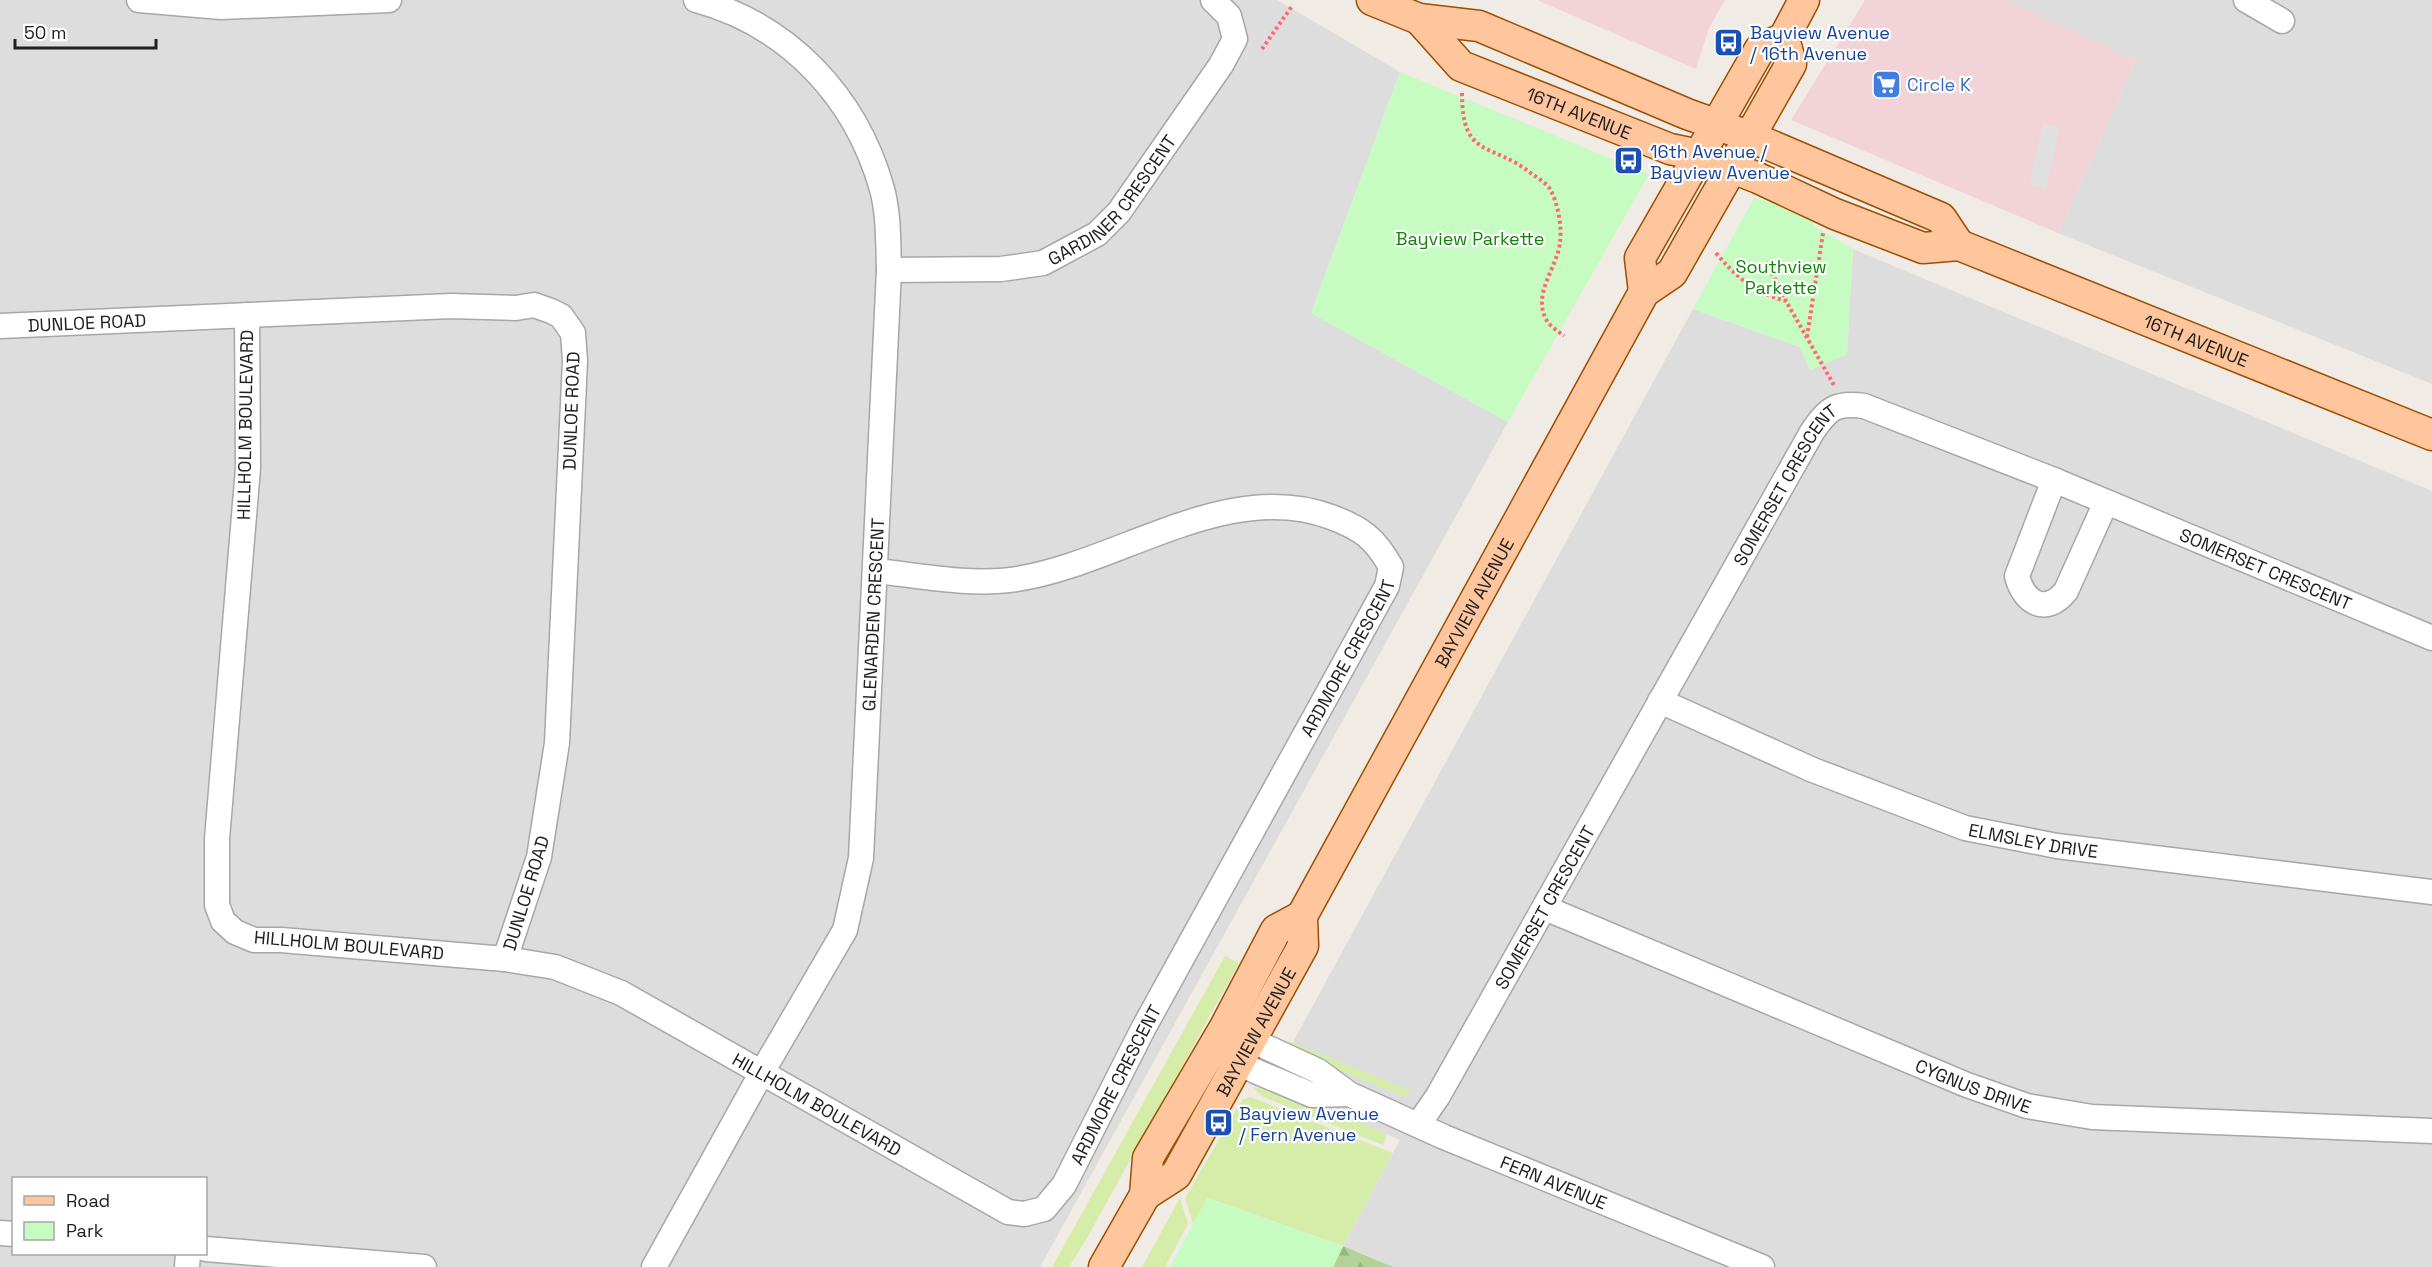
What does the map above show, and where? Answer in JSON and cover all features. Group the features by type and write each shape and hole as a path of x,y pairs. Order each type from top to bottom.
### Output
{"main road":[{"name":"16TH AVENUE","path":"1372,0 1419,20 1479,26 1687,114 1717,123 1941,218 1959,245"},
{"path":"1644,292 1640,258 1760,49 1784,38 1804,0"},
{"name":"16TH AVENUE","path":"1419,20 1461,66 1670,148 1699,155 1733,168 1835,214 1923,248 1959,245 2432,435"},
{"name":"BAYVIEW AVENUE","path":"1104,1267 1145,1195 1148,1158 1231,1044 1276,930 1302,916 1644,292 1672,273 1791,64 1784,38"}],"street":[{"path":"139,0 221,8 389,0"},
{"name":"GLENARDEN CRESCENT","path":"654,1267 761,1074 845,930 854,897 861,858 877,571 889,270 887,220 882,190 854,118 831,88 798,53 766,29 729,4 696,0"},
{"name":"GARDINER CRESCENT","path":"889,270 1001,268 1043,263 1097,234 1119,212 1221,65 1235,39 1229,16 1213,0"},
{"path":"2246,0 2282,21"},
{"name":"DUNLOE ROAD","path":"0,326 451,306 516,308 534,304 561,316 573,333 575,361 557,743 541,849 505,959"},
{"name":"HILLHOLM BOULEVARD","path":"247,315 248,468 218,839 217,905 223,921 236,932 254,940 280,940 505,959 555,967 592,980 621,993 1008,1212 1024,1214"},
{"name":"SOMERSET CRESCENT","path":"1418,1125 1438,1095 1545,908 1812,432 1825,413 1844,404 1864,406 2054,480 2432,638"},
{"path":"2054,480 2017,576 2020,591 2035,603 2048,605 2058,601 2066,591 2106,502"},
{"name":"ARDMORE CRESCENT","path":"877,571 986,582 1018,579 1101,556 1223,511 1265,505 1308,508 1356,526 1380,546 1391,567 1387,585 1143,1029 1064,1185 1044,1209 1024,1214"},
{"name":"ELMSLEY DRIVE","path":"1660,701 1813,770 1965,828 2057,846 2432,892"},
{"name":"CYGNUS DRIVE","path":"1545,908 1967,1085 2027,1106 2092,1117 2432,1131"},
{"name":"FERN AVENUE","path":"1231,1044 1312,1095 1349,1094 1418,1125 1762,1267"},
{"path":"207,1249 424,1267"}],"path":[{"path":"1262,49 1292,6"},
{"path":"1462,93 1462,114 1466,132 1477,144 1525,168 1550,188 1560,219 1560,244 1546,279 1543,300 1546,321 1564,336"},
{"path":"1807,338 1823,233"},
{"path":"1716,253 1736,277 1766,296 1786,301"},
{"path":"1766,262 1844,404"}],"shaded area":[{"path":"0,0 1277,0 1400,72 1311,313 1508,422 1040,1267 0,1267"},
{"path":"1537,0 1725,0 1709,28 1696,69"},
{"path":"1865,0 2005,0 2136,60 2058,233 1791,120"},
{"path":"2005,0 2432,0 2432,384 2058,233 2136,60"},
{"path":"2043,123 2060,127 2046,189 2029,185"},
{"path":"1853,249 2432,491 2432,1267 1393,1267 1343,1246 1400,1140 1269,1086 1693,309 1800,347 1810,370 1847,354"}],"green space":[{"name":"Bayview Parkette","path":"1400,72 1649,174 1508,422 1311,313"},
{"name":"Southview Parkette","path":"1754,198 1800,209 1817,228 1853,249 1847,354 1810,370 1800,347 1693,309"},
{"path":"1225,956 1239,963 1086,1240 1069,1267 1052,1267"},
{"path":"1287,1040 1411,1091 1405,1097 1306,1056"},
{"path":"1253,1087 1278,1090 1387,1134 1383,1145 1261,1096"},
{"path":"1250,1097 1393,1153 1343,1246 1208,1198 1193,1224 1185,1198 1242,1100"},
{"path":"1180,1198 1188,1224 1165,1267 1142,1267"},
{"path":"1207,1198 1343,1246 1333,1267 1170,1267"},
{"path":"1343,1246 1393,1267 1333,1267"}],"place":[{"name":"Bayview Avenue / 16th Avenue","path":"1729,42"},
{"name":"Circle K","path":"1886,84"},
{"name":"16th Avenue / Bayview Avenue","path":"1629,161"},
{"name":"Bayview Avenue / Fern Avenue","path":"1218,1123"}]}
